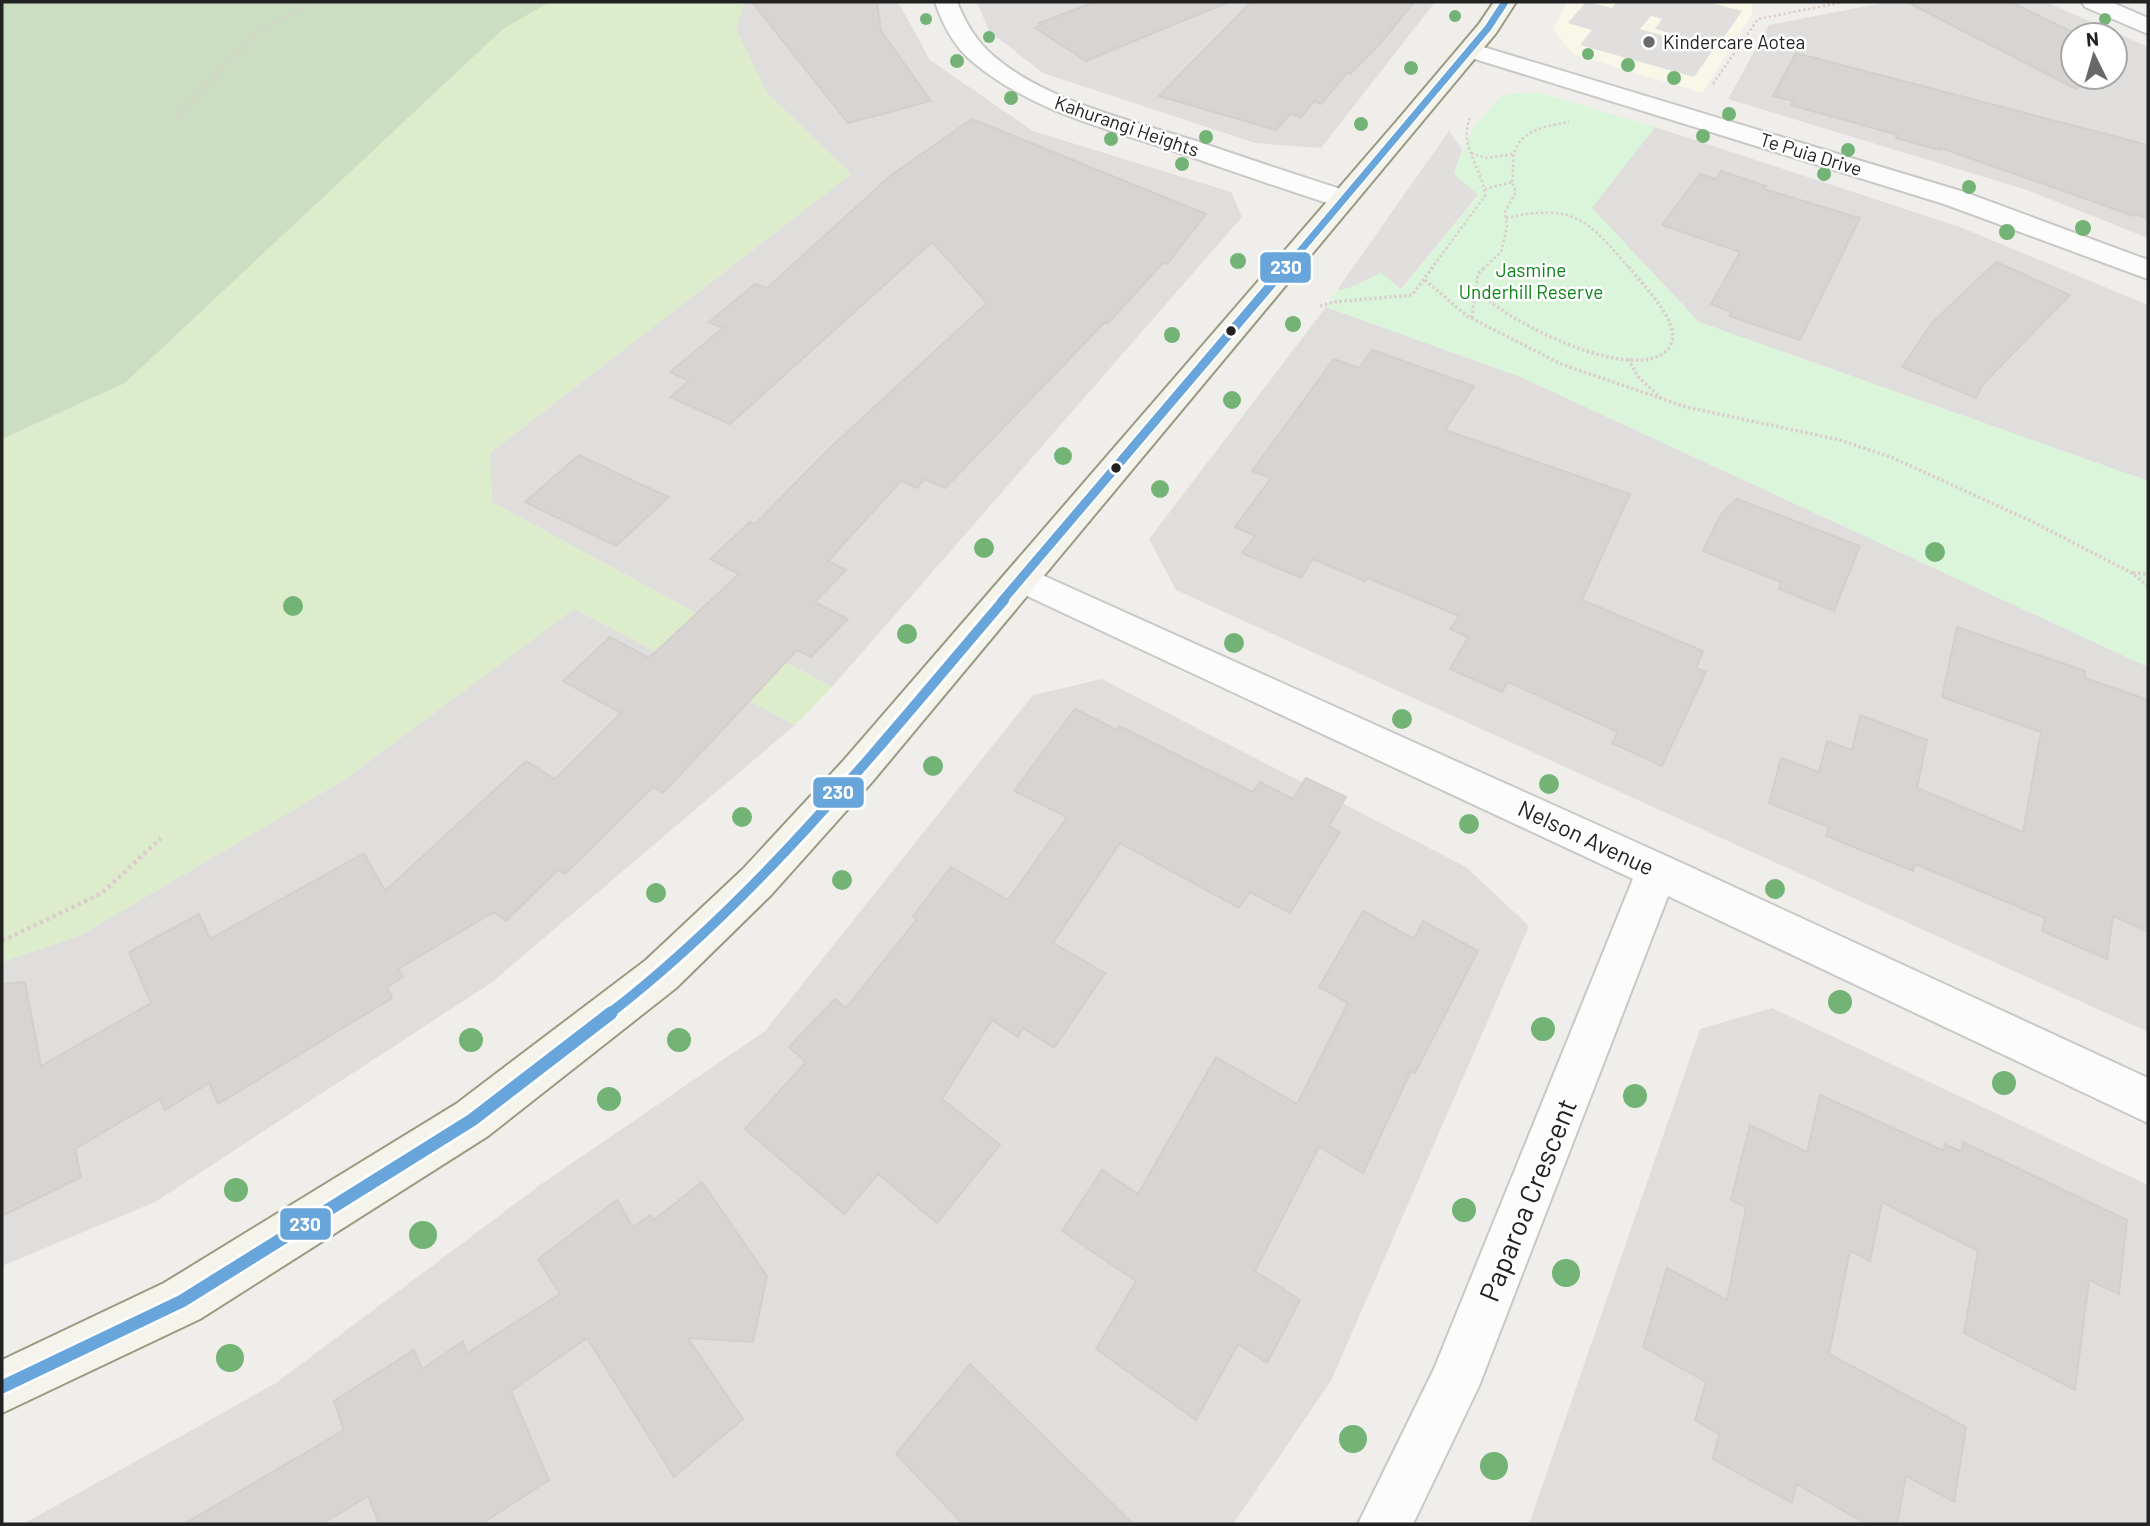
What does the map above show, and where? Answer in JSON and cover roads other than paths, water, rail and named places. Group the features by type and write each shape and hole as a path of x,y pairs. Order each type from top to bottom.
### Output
{"street":[{"name":"Kahurangi Heights","path":"946,2 958,32 980,54 1004,74 1039,95 1084,113 1343,199"},
{"path":"2,1387 182,1301 460,1127 661,974 757,882 858,771 1470,50 1505,2"},
{"path":"2093,2 2148,27"},
{"name":"Te Puia Drive","path":"1470,50 1954,198 2148,271"},
{"name":"Nelson Avenue","path":"1022,579 1657,871 2148,1101"},
{"name":"Paparoa Crescent","path":"1385,1524 1453,1386 1657,871"}],"place":[{"name":"Kindercare Aotea","path":"1649,42"}],"park label":[{"name":"Jasmine Underhill Reserve","path":"1531,281"}]}
